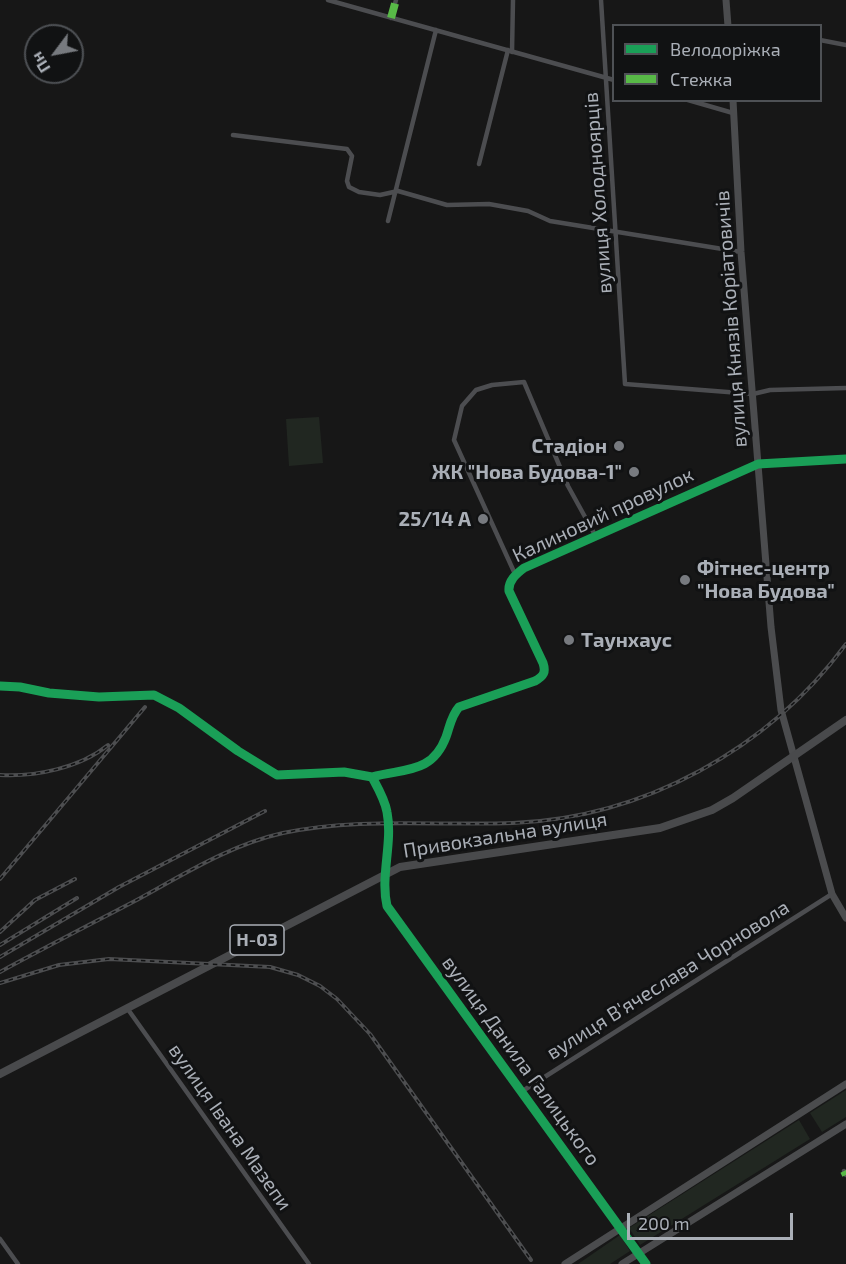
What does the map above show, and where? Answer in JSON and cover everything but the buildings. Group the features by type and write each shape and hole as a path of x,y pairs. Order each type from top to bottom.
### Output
{"main road":[{"path":"726,0 728,24"},
{"name":"вулиця Князів Коріатовичів","path":"732,102 741,252 771,627 781,710 832,894 846,918"},
{"name":"Н-03","path":"794,757 846,720"},
{"name":"Привокзальна вулиця","path":"0,1074 400,867 660,828 712,810 794,757"},
{"path":"565,1264 846,1084"},
{"path":"622,1264 846,1124"}],"street":[{"path":"328,0 612,80"},
{"path":"391,18 396,0"},
{"path":"479,164 510,51 513,0"},
{"name":"вулиця Холодноярців","path":"601,0 625,384 753,394"},
{"path":"388,221 436,30"},
{"path":"822,40 846,45"},
{"path":"695,102 733,113"},
{"path":"233,135 345,149 352,156 347,177 349,187 359,192 382,195 395,191 447,205 476,203 499,206 528,211 550,221 741,252"},
{"path":"515,574 454,440 462,406 476,390 492,385 524,382 568,486 594,535"},
{"path":"753,394 770,390 846,388"},
{"name":"Калиновий провулок","path":"372,777 410,770 428,763 440,751 453,713 459,707 543,677 545,670 543,663 508,591 508,586 515,574 594,535 758,465 846,459"},
{"path":"0,686 99,697 154,695 179,708 237,751 277,775 344,772 372,777"},
{"name":"вулиця Данила Галицького","path":"372,777 386,804 388,813 387,906 646,1264"},
{"name":"вулиця В'ячеслава Чорновола","path":"521,1092 832,894"},
{"name":"вулиця Івана Мазепи","path":"127,1008 309,1264"},
{"path":"0,1239 18,1264"},
{"path":"0,1252 6,1248"}],"shaded area":[{"path":"319,417 323,463 289,466 286,419"},
{"path":"846,1090 846,1117 822,1132 810,1113"},
{"path":"799,1120 810,1139 640,1245 629,1228"},
{"path":"620,1235 630,1251 610,1264 578,1264"}],"railway":[{"path":"0,972 206,862 263,838 311,828 340,825 484,824 561,818 609,808 655,792 699,771 741,745 780,716 815,682 846,644"},
{"path":"0,879 145,707"},
{"path":"0,775 28,774 57,769 84,760 108,745"},
{"path":"0,957 119,887 265,811"},
{"path":"0,932 35,900 75,879"},
{"path":"0,945 77,898"},
{"path":"0,983 59,965 109,959 270,967 298,975 320,986 337,999 370,1034 531,1260"}],"marked path":[{"path":"391,18 396,0"},
{"path":"844,1171 846,1175"}],"cycle path":[{"path":"372,777 425,764 440,749 452,718 459,707 535,681 542,675 543,663 509,591 511,581 524,568 758,464 846,459"},
{"path":"0,686 99,697 154,695 179,708 238,751 277,775 344,772 372,777 387,812 389,836 385,883 387,906 646,1264"}],"place":[{"name":"Стадіон","path":"619,446"},
{"name":"ЖК \"Нова Будова-1\"","path":"634,472"},
{"name":"25/14 А","path":"483,519"},
{"name":"Фітнес-центр \"Нова Будова\"","path":"685,580"},
{"name":"Таунхаус","path":"569,640"}]}
